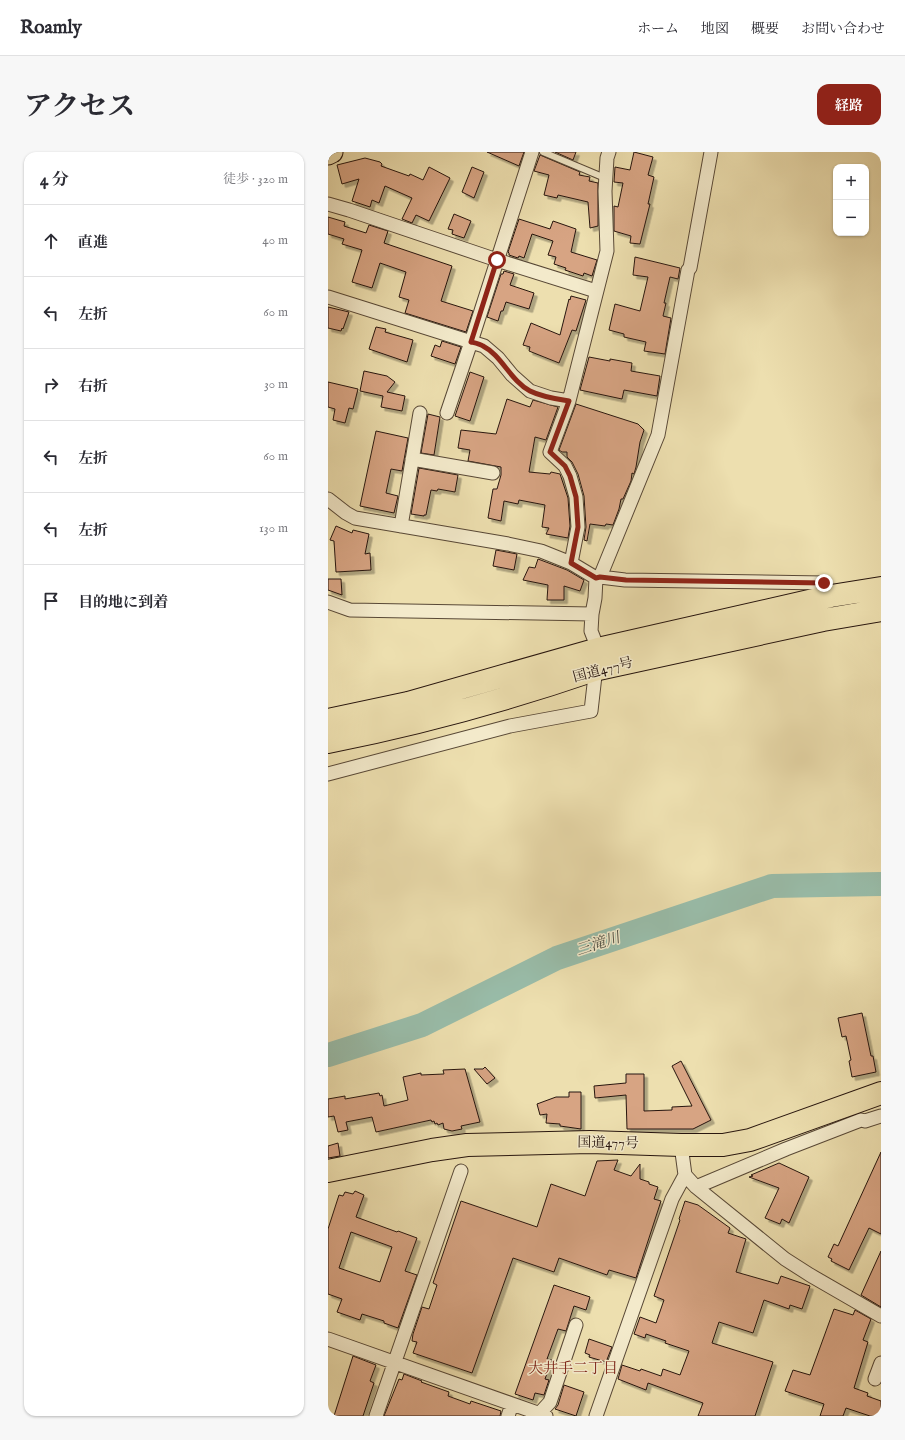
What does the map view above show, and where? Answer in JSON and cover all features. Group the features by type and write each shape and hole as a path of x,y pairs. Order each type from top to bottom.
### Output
{"highway":[{"name":"国道477号","path":"328,720 408,703 598,649 831,596 881,588"},
{"name":"国道477号","path":"328,742 417,723 594,670 815,622 881,610"},
{"name":"国道477号","path":"328,1171 432,1150 467,1145 590,1142 724,1145 750,1140 881,1093"}],"main road":[{"path":"328,154 332,152"}],"street":[{"path":"447,413 532,152"},
{"path":"571,563 578,527 576,497 570,476 565,466 550,452 569,401 607,251 605,198 607,158 609,152"},
{"path":"328,774 510,726 591,711 594,670 598,649 591,631 592,614 598,578 658,435 677,327 688,270 690,268 711,152"},
{"path":"328,204 596,291"},
{"path":"328,297 484,346 498,358 512,376 530,391 551,398 569,401"},
{"path":"401,526 420,413"},
{"path":"412,459 493,473"},
{"path":"328,499 354,518 541,551 571,563 598,578 626,580 824,583 831,596"},
{"path":"328,602 350,610 592,614"},
{"path":"696,1187 786,1149 861,1120 865,1121 881,1116"},
{"path":"681,1145 685,1175 696,1187 785,1259 881,1316"},
{"path":"376,1416 461,1171"},
{"path":"596,1416 672,1199 685,1175"},
{"path":"328,1339 509,1402 510,1410 542,1415 550,1402 576,1325"},
{"path":"875,1379 881,1363"}],"lane":[{"path":"543,152 606,178"}],"building":[{"path":"487,152 524,152 519,166"},
{"path":"555,152 576,152 573,160"},
{"path":"634,152 653,157 648,175 654,177 648,204 650,204 640,244 630,243 631,236 614,231 614,206 618,207 623,183 614,182 615,167 630,170"},
{"path":"540,155 580,172 579,175 590,177 589,181 598,183 598,226 590,228 588,202 558,195 557,198 544,195 549,175 534,171"},
{"path":"365,158 380,162 382,164 381,166 409,176 410,174 423,180 429,167 450,178 429,221 416,215 412,223 402,219 412,198 385,186 379,203 372,200 370,207 352,201 359,179 342,184 337,165"},
{"path":"472,167 484,172 474,198 462,192"},
{"path":"454,214 471,221 464,238 452,234 453,230 448,229"},
{"path":"328,217 345,222 344,226 366,233 369,225 388,231 384,243 452,266 441,301 473,311 466,332 405,313 409,300 399,297 406,272 380,263 372,288 352,282 362,250 342,244 344,239 328,234"},
{"path":"519,219 550,229 553,221 576,229 571,252 597,260 592,276 584,273 583,276 565,270 566,268 554,264 556,257 548,255 553,241 532,234 524,258 509,255 508,252"},
{"path":"635,257 680,268 678,279 670,277 664,303 666,303 663,316 671,318 665,354 644,351 646,342 624,337 624,334 609,330 615,304 640,311 648,277 633,275"},
{"path":"504,271 514,274 510,285 534,293 529,309 506,302 498,321 487,317 501,274 503,274"},
{"path":"571,296 586,300 576,331 572,330 559,363 529,351 530,347 523,345 531,323 560,335"},
{"path":"328,307 349,312 341,331 328,328"},
{"path":"376,327 386,329 385,332 413,340 407,362 369,349"},
{"path":"442,341 461,347 455,364 431,356 435,345 440,347"},
{"path":"589,357 632,363 631,371 660,376 657,396 624,390 622,399 580,390"},
{"path":"364,371 387,376 395,382 387,392 405,396 402,411 381,407 383,396 360,391"},
{"path":"470,372 484,377 470,421 455,416"},
{"path":"328,382 358,389 353,409 349,408 345,423 333,420 335,409 328,407"},
{"path":"507,399 530,407 533,400 558,407 546,440 535,437 529,472 550,474 551,472 560,474 568,498 570,526 568,538 546,534 549,528 542,527 545,505 519,500 518,504 504,501 501,521 488,518 493,489 497,489 501,475 501,467 468,461 470,450 458,448 461,430 496,434"},
{"path":"576,404 638,424 644,430 640,442 634,474 632,473 631,481 623,499 621,499 613,525 606,524 605,526 590,524 587,541 584,540 586,527 584,496 578,474 572,462 567,457 567,452 562,452 559,450"},
{"path":"428,414 440,417 434,455 421,453"},
{"path":"376,431 408,438 402,471 391,469 386,493 398,496 394,513 360,506"},
{"path":"419,468 458,475 455,492 438,489 437,491 431,490 426,515 424,516 411,514"},
{"path":"336,526 352,533 353,530 369,534 365,554 370,553 371,570 336,572 334,541 330,540"},
{"path":"496,550 517,554 514,570 493,566"},
{"path":"538,559 567,570 584,580 580,591 564,586 564,600 547,600 548,585 523,580 529,567 535,568"},
{"path":"328,579 341,579 342,595 328,590"},
{"path":"862,1013 876,1072 852,1077 849,1061 851,1060 846,1036 842,1037 838,1018"},
{"path":"681,1061 711,1120 693,1129 627,1129 626,1095 595,1098 594,1086 626,1083 626,1074 644,1074 644,1111 672,1110 672,1107 692,1106 672,1066"},
{"path":"485,1067 495,1078 487,1084 474,1069 483,1069"},
{"path":"465,1069 480,1122 461,1126 462,1129 452,1131 444,1129 443,1123 438,1125 431,1120 376,1132 372,1117 346,1122 348,1130 338,1132 334,1116 328,1117 328,1099 345,1096 345,1099 379,1093 380,1096 382,1095 384,1106 408,1100 403,1077 421,1073 421,1075 444,1074 443,1070"},
{"path":"569,1092 581,1092 581,1129 560,1126 560,1124 546,1123 547,1114 540,1115 537,1104 556,1097 569,1097"},
{"path":"338,1143 340,1156 328,1158 328,1146"},
{"path":"881,1152 881,1234 869,1228 849,1270 831,1261 832,1259 828,1257 834,1244 838,1246"},
{"path":"618,1160 614,1170 631,1176 640,1164 640,1179 658,1187 654,1199 661,1201 636,1278 609,1270 607,1275 559,1258 554,1272 513,1258 472,1373 413,1353 417,1342 412,1341 413,1334 422,1307 429,1309 437,1285 433,1283 461,1201 537,1227 551,1184 585,1196 597,1161"},
{"path":"779,1163 809,1177 789,1223 782,1219 780,1224 765,1218 779,1188 749,1177"},
{"path":"355,1191 364,1195 356,1217 417,1238 405,1271 417,1275 398,1328 384,1323 384,1321 362,1314 360,1320 337,1312 342,1299 328,1294 328,1229 339,1195 343,1196 345,1192 353,1194","holes":["351,1232 392,1247 380,1282 339,1268"]},
{"path":"685,1201 698,1205 730,1228 728,1233 746,1239 736,1272 778,1284 781,1276 810,1286 802,1309 790,1305 789,1309 764,1300 753,1333 719,1322 712,1343 773,1362 755,1416 698,1416 703,1403 648,1383 646,1390 618,1379 622,1365 640,1371 641,1369 661,1376 663,1369 680,1375 689,1351 665,1343 666,1341 646,1334 645,1338 634,1334 640,1317 656,1323 664,1300 654,1296"},
{"path":"881,1251 881,1307 861,1295"},
{"path":"554,1285 590,1297 586,1310 574,1306 566,1331 558,1329 547,1359 552,1360 545,1379 549,1380 544,1395 535,1393 533,1400 515,1394"},
{"path":"834,1309 853,1315 855,1310 871,1319 863,1340 868,1342 854,1388 868,1393 867,1396 881,1401 881,1416 870,1416 846,1408 843,1416 820,1416 824,1404 785,1391 793,1370 810,1375"},
{"path":"589,1339 612,1347 606,1362 589,1357 590,1355 585,1353"},
{"path":"353,1356 376,1365 370,1381 374,1383 363,1416 334,1416"},
{"path":"404,1374 449,1392 448,1396 470,1404 471,1401 501,1411 500,1416 384,1416 399,1379 402,1380"},
{"path":"564,1385 584,1392 576,1416 555,1409 558,1405"}],"waterway":[{"name":"三滝川","path":"328,1055 422,1025 557,958 772,886 881,884"}],"district":[{"name":"大井手二丁目","path":"573,1368"}],"route":[{"path":"497,260 471,342 484,346 498,358 520,384 530,391 551,398 569,401 550,452 565,466 570,476 576,497 578,527 571,563 596,578 600,577 626,580 824,583"}]}
